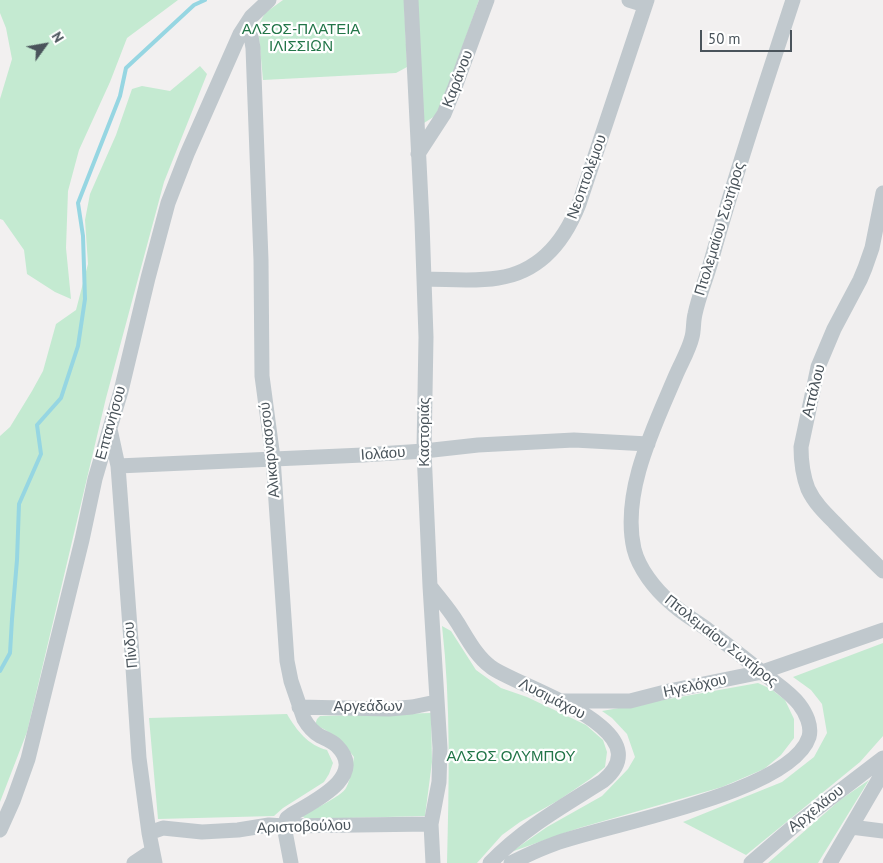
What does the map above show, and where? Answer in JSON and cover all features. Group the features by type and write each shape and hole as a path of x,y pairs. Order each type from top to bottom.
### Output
{"street":[{"name":"Επτανήσου","path":"0,830 19,786 28,759 45,695 95,479 121,391 168,203 187,154 240,34 258,10 269,0"},
{"name":"Καστοριάς","path":"411,0 426,337 424,451 436,702 440,748 437,797 431,824 433,863"},
{"name":"Καράνου","path":"418,154 444,114 456,87 487,0"},
{"path":"629,0 646,3"},
{"name":"Πτολεμαίου Σωτήρος","path":"512,863 555,843 724,794 769,775 786,764 807,741 810,730 809,724 797,702 736,650 671,604 641,566 634,550 631,531 632,496 648,444 692,337 694,315 792,0"},
{"name":"Νεοπτολέμου","path":"424,279 484,279 507,276 526,270 551,251 560,241 573,219 579,204 646,3"},
{"name":"Αλικαρνασσού","path":"246,25 251,36 253,48 261,260 262,376 272,458 286,654 291,681 304,719 311,729 339,749 345,761 342,779 319,798 287,818 284,826"},
{"name":"Αττάλου","path":"883,193 872,248 865,268 818,367 801,448 801,458 804,477 813,497 839,528 883,571"},
{"name":"Πίνδου","path":"110,428 118,466 139,758 148,833 154,857"},
{"name":"Ιολάου","path":"118,466 363,455 478,445 574,440 648,444"},
{"name":"Λυσιμάχου","path":"430,586 447,607 475,651 492,668 561,701 593,720 611,737 618,751 616,764 609,776 531,826 490,863"},
{"name":"Ηγελόχου","path":"561,701 630,700 762,672 883,630"},
{"name":"Αργεάδων","path":"299,707 389,709 436,702"},
{"name":"Αρχελάου","path":"751,863 794,826 883,758"},
{"path":"830,863 883,772"},
{"name":"Αριστοβούλου","path":"148,833 163,828 202,832 238,830 269,825 431,824"},
{"path":"284,826 291,863"},
{"path":"851,827 883,831"},
{"path":"134,863 146,855 154,857"}],"green space":[{"path":"0,0 178,0 127,38 110,82 79,150 68,191 66,248 71,299 55,292 27,274 24,250 3,220 0,219 0,99 12,59 6,28 0,13"},
{"name":"ΑΛΣΟΣ-ΠΛΑΤΕΙΑ ΙΛΙΣΣΙΩΝ","path":"283,0 404,0 407,67 396,73 263,80 258,26 265,13"},
{"path":"417,0 479,0 444,99 435,116 424,123"},
{"path":"200,66 207,74 164,182 106,398 27,732 0,802 0,436 10,427 43,371 56,324 76,310 88,264 85,220 90,194 116,135 132,89 142,86 170,91"},
{"name":"ΑΛΣΟΣ ΟΛΥΜΠΟΥ","path":"442,626 451,631 476,670 501,688 527,697 586,725 603,740 607,752 605,767 559,800 520,822 502,835 477,863 447,863 448,714"},
{"path":"883,643 883,736 860,762 746,855 683,822 782,782 814,757 827,733 822,704 811,690 793,677"},
{"name":"ΑΛΣΟΣ ΟΛΥΜΠΟΥ","path":"758,683 771,689 785,700 794,719 794,738 781,755 764,769 722,787 579,828 511,852 547,827 602,796 628,769 635,757 627,734 612,718 602,711"},
{"name":"ΑΛΣΟΣ ΟΛΥΜΠΟΥ","path":"431,713 432,762 425,816 306,819 302,816 333,799 343,791 348,784 352,769 354,757 346,746 333,734 315,725 320,716"},
{"path":"287,714 309,741 327,750 333,763 324,782 283,808 274,816 158,819 149,718"},
{"path":"869,780 818,863 768,863 840,800"}],"waterway":[{"path":"0,671 10,653 19,504 41,454 37,425 61,398 78,346 85,299 83,236 78,203 120,96 126,68 194,5 205,0"}]}
